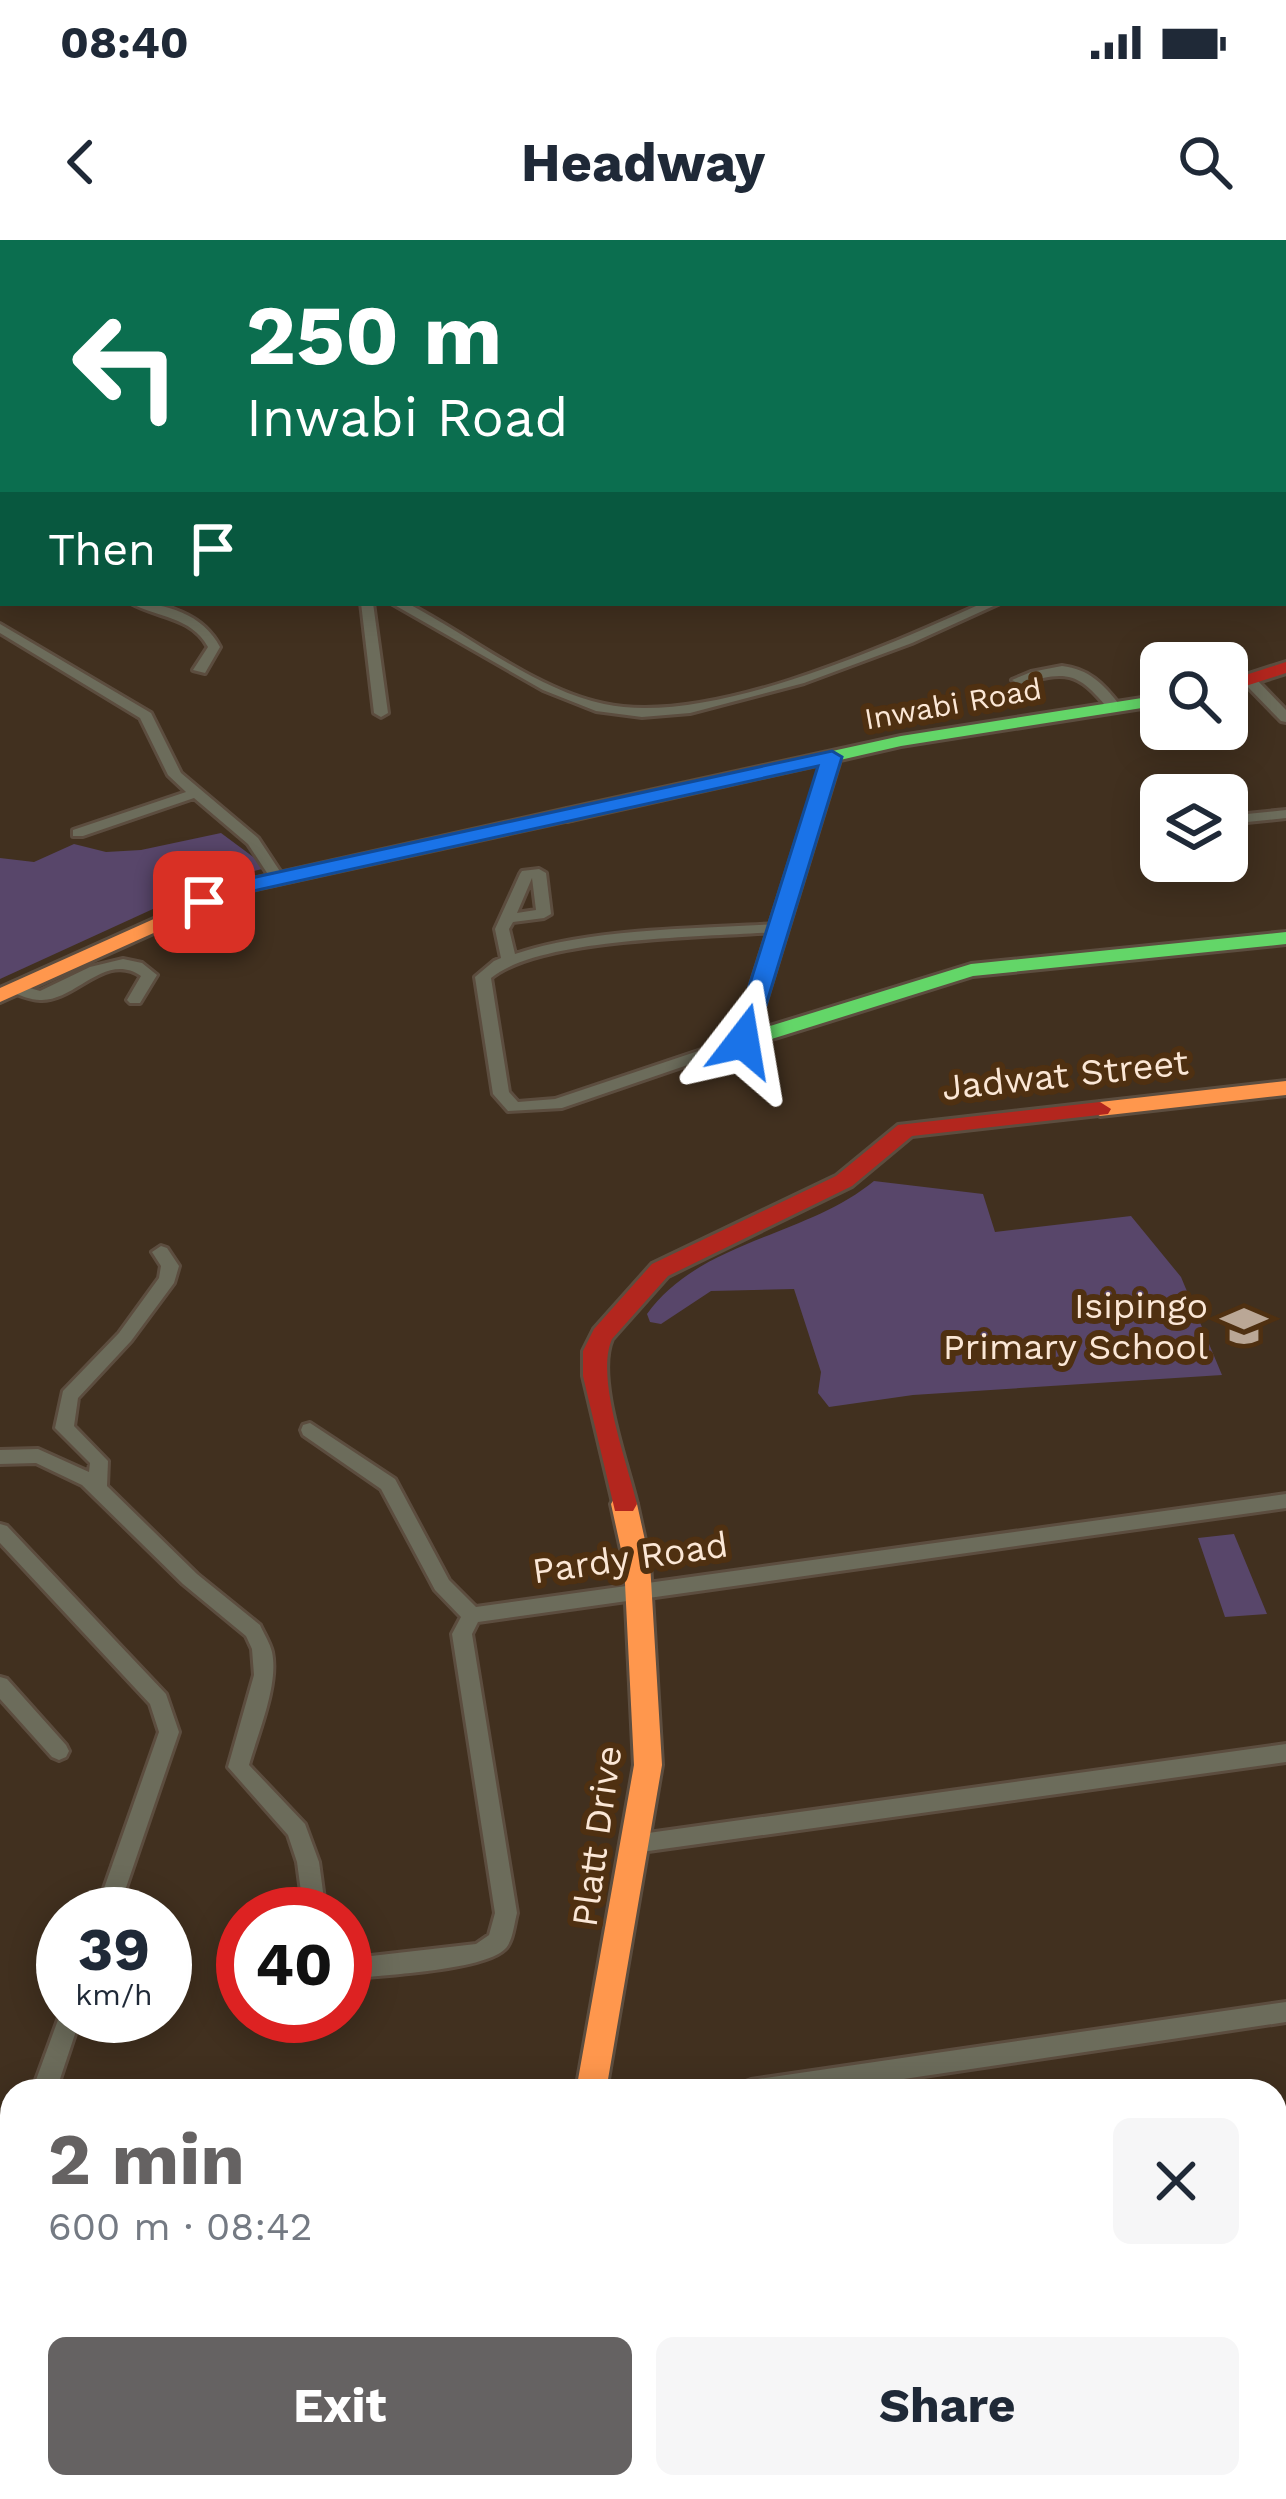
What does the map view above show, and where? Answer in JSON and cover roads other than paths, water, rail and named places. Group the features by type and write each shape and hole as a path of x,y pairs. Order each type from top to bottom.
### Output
{"street":[{"path":"147,606 186,618 206,631 214,647 200,670"},
{"path":"368,606 381,713"},
{"path":"403,606 562,692 629,714 671,710 832,672 987,606"},
{"path":"0,628 146,716 170,767 261,849 278,879"},
{"path":"1248,681 1286,667"},
{"path":"1018,680 1076,670 1091,678 1114,707"},
{"path":"1248,691 1286,718"},
{"name":"Inwabi Road","path":"8,993 223,894 278,879 832,757 1140,703"},
{"path":"743,1041 825,793 832,757"},
{"path":"78,833 196,793"},
{"path":"1248,818 1286,814"},
{"path":"508,918 502,929 508,958"},
{"path":"777,928 597,941 490,965 483,977 501,1094 514,1107 556,1104 971,970 1286,938"},
{"path":"8,993 41,996 106,966 128,963 149,975 134,1000"},
{"name":"Jadwat Street","path":"635,1589 637,1563 594,1362 602,1335 661,1270 826,1192 916,1126 1286,1088"},
{"path":"97,1488 99,1461 64,1428 63,1410 74,1388 125,1337 168,1279 170,1266 161,1252"},
{"path":"310,1430 388,1484 442,1585 472,1616 462,1634 506,1913 504,1930 480,1953 372,1966"},
{"path":"0,1457 38,1456 97,1488 190,1580 253,1631 262,1649 264,1675 238,1767 297,1830 311,1887"},
{"name":"Pardy Road","path":"472,1616 635,1589 1286,1502"},
{"path":"0,1531 158,1700 169,1719 169,1732 115,1887"},
{"name":"Platt Drive","path":"597,2079 648,1765 635,1589"},
{"path":"0,1685 59,1750"},
{"path":"634,1844 1286,1753"},
{"path":"832,2079 1286,2012"},
{"path":"48,2079 61,2043"}],"place":[{"name":"Isipingo Primary School","path":"1244,1326"}]}
